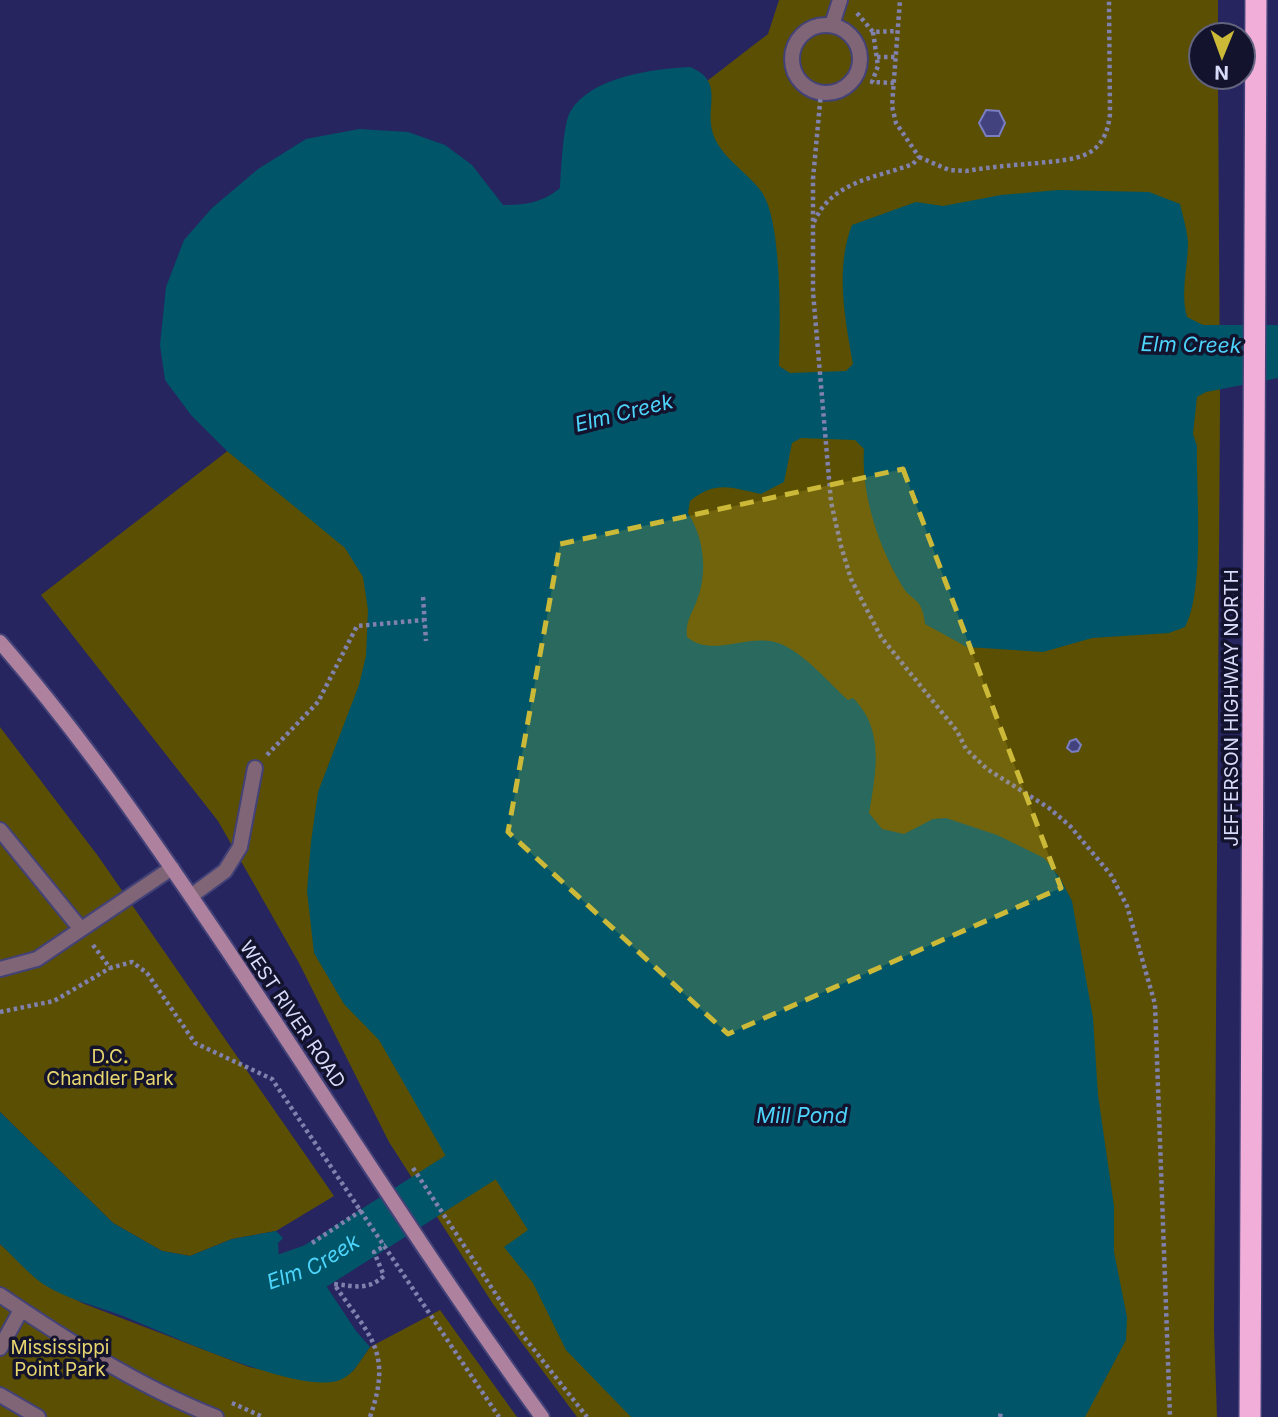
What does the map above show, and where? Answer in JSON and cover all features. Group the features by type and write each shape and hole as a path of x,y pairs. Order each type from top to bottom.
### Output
{"highway":[{"name":"JEFFERSON HIGHWAY NORTH","path":"1250,1417 1256,0"}],"street":[{"name":"WEST RIVER ROAD","path":"0,642 75,734 172,868 453,1289 542,1417"}],"lane":[{"path":"832,25 840,0"},
{"path":"821,25 832,25 852,37 860,59 852,80 844,88 821,92 802,83 792,64 793,53 802,34 821,25"},
{"path":"191,897 225,871 240,847 255,768"},
{"path":"0,830 80,928"},
{"path":"0,969 37,959 172,868"},
{"path":"0,1295 115,1367 187,1405 222,1413"},
{"path":"0,1348 21,1310"},
{"path":"0,1395 38,1417"}],"path":[{"path":"900,0 892,106 897,123 919,157 949,170 966,171 1069,162 1098,146 1109,129 1111,114 1108,0"},
{"path":"855,7 858,16 873,32 877,57 872,82 894,83"},
{"path":"873,32 897,31"},
{"path":"877,57 895,57"},
{"path":"821,92 817,106 812,226 826,454 831,502 841,546 851,579 881,637 946,717 974,758 1070,826 1111,875 1138,937 1155,1004 1170,1417"},
{"path":"812,226 829,198 843,188 914,164 919,157"},
{"path":"423,597 426,641"},
{"path":"255,768 318,702 357,626 424,620"},
{"path":"80,928 110,968"},
{"path":"0,1012 54,1001 110,968 132,962 146,973 195,1043 272,1079 358,1203 499,1417"},
{"path":"413,1168 542,1363 587,1417"},
{"path":"312,1243 362,1210"},
{"path":"370,1417 382,1378 377,1347 334,1284 361,1288 376,1283 384,1276 374,1252 386,1245"},
{"path":"222,1413 231,1403 263,1417"}],"highlighted area":[{"path":"903,469 1061,888 728,1034 508,832 560,544"}],"green space":[{"name":"Mill Pond","path":"779,0 1218,0 1218,21 1187,21 1187,91 1218,91 1220,401 1214,1329 1217,1417 577,1417 493,1304 389,1142 299,963 218,821 41,595 768,34"},
{"name":"D.C. Chandler Park","path":"0,727 98,856 334,1196 276,1231 232,1239 190,1256 162,1251 113,1223 0,1112"},
{"name":"Mississippi Point Park","path":"0,1244 40,1281 82,1303 249,1367 314,1381 353,1371 370,1347 440,1310 517,1417 0,1417"}],"water":[{"name":"Mill Pond","path":"690,67 701,73 711,89 711,128 715,139 725,154 761,191 768,205 779,275 779,366 790,373 846,371 853,364 843,294 844,259 852,225 916,202 943,206 1001,195 1058,190 1149,192 1180,204 1188,242 1184,289 1187,317 1203,325 1278,325 1278,378 1206,392 1197,397 1193,434 1197,446 1198,513 1195,589 1185,627 1169,633 1092,638 1043,652 967,647 925,624 919,604 901,584 878,536 865,484 864,449 855,440 801,438 792,443 784,482 761,494 732,488 716,488 699,494 690,501 688,513 698,533 703,567 697,600 688,622 687,637 708,646 769,641 781,644 799,655 848,700 853,698 870,724 876,752 869,813 882,829 904,834 933,819 946,818 997,835 1044,858 1060,878 1072,901 1093,1018 1098,1095 1114,1206 1114,1252 1127,1317 1126,1340 1085,1417 631,1417 566,1350 533,1283 504,1247 528,1230 473,1144 447,1158 379,1040 344,1004 314,953 307,891 311,842 318,792 359,685 366,656 368,610 363,577 345,548 227,451 191,415 165,380 160,345 166,287 184,240 212,208 258,169 306,139 359,129 408,132 445,145 472,165 503,205 540,200 560,188 568,118 580,100 608,82 624,77"},
{"path":"0,1112 113,1223 162,1251 190,1256 232,1239 276,1231 283,1238 278,1243 279,1258 293,1261 305,1254 356,1331 370,1347 354,1369 342,1379 324,1382 299,1380 236,1362 49,1288 0,1244"}],"building":[{"path":"986,110 999,111 1005,123 999,136 986,136 979,123"},
{"path":"1076,739 1081,745 1078,751 1072,752 1067,748 1070,741"}],"waterway":[{"name":"Elm Creek","path":"251,1289 314,1267 512,1141 529,1116"}]}
